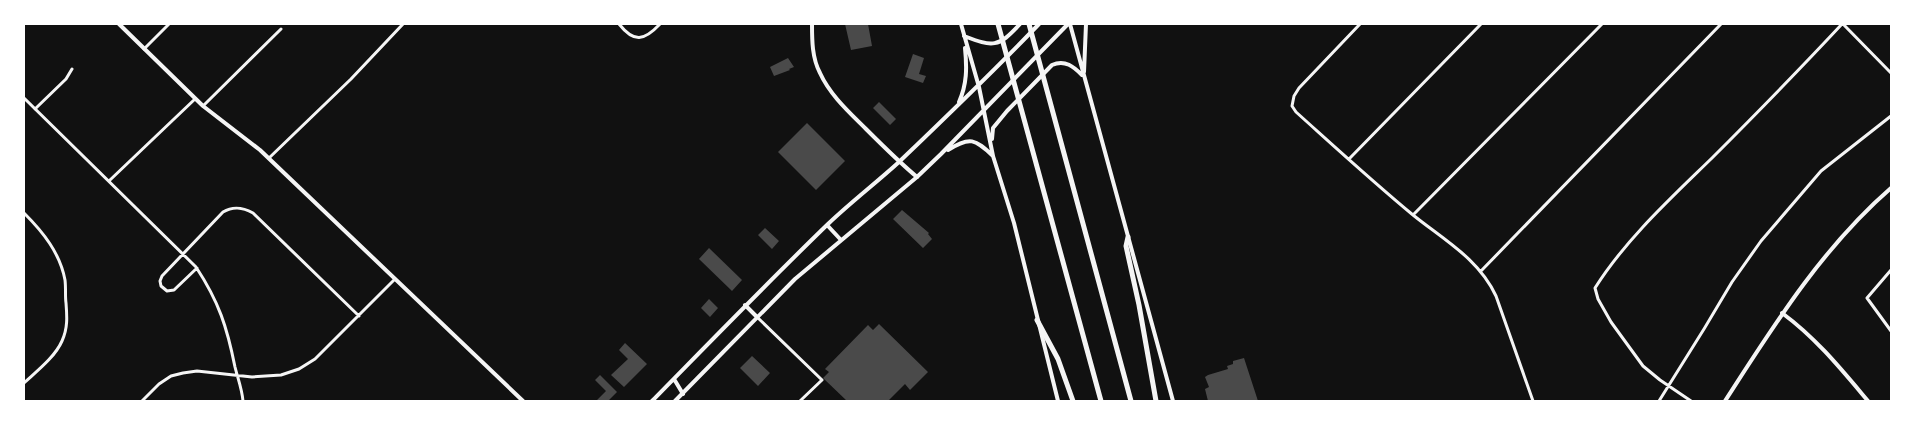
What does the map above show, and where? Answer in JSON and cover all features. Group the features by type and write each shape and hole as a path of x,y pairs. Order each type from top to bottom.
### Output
{"highway":[{"path":"998,24 1100,401"},
{"path":"1029,24 1131,401"},
{"path":"1128,237 1126,246 1140,305 1156,401"},
{"path":"1037,320 1058,360 1073,401"}],"main road":[{"path":"119,24 195,99 269,158 523,401"},
{"path":"812,24 814,58 819,73 830,91 899,162 917,177"},
{"path":"961,24 979,87 993,156 1014,224 1058,401"},
{"path":"964,36 986,44 997,43 1020,24"},
{"path":"652,401 827,225 899,162 979,87 1039,24"},
{"path":"675,401 795,279 942,154 1069,24 1174,401"},
{"path":"1084,77 1086,24"},
{"path":"958,105 964,92 968,73 964,36"},
{"path":"993,156 993,128 1052,65 1058,62 1065,63 1074,67 1084,77"},
{"path":"942,154 961,141 971,140 980,143 993,156"},
{"path":"1725,401 1782,313 1823,259 1865,212 1891,188"},
{"path":"827,225 841,240"},
{"path":"746,305 757,317"},
{"path":"1782,313 1801,327 1832,356 1868,401"},
{"path":"674,379 682,394"}],"street":[{"path":"144,49 169,24"},
{"path":"269,158 351,79 402,24"},
{"path":"618,24 634,37 650,34 660,24"},
{"path":"1360,24 1299,88 1294,96 1292,106 1296,112 1413,215 1462,252 1481,271 1490,283 1496,296 1533,401"},
{"path":"1349,159 1481,24"},
{"path":"1413,215 1602,24"},
{"path":"1481,271 1721,24"},
{"path":"1691,401 1643,366 1624,342 1598,299 1595,288 1606,271 1664,205 1783,88 1843,24 1891,73"},
{"path":"203,106 281,29"},
{"path":"35,109 66,79 72,69"},
{"path":"24,98 110,180 197,268 222,313 243,401"},
{"path":"110,180 195,99"},
{"path":"1659,401 1732,282 1761,241 1821,172 1891,116"},
{"path":"197,268 174,290 167,291 160,284 162,276 223,212 234,208 246,209 253,213 358,316"},
{"path":"24,213 44,234 54,250 65,283 68,322 62,341 41,367 24,383"},
{"path":"1891,270 1867,298 1891,330"},
{"path":"142,401 159,384 172,376 183,373 197,371 237,376 271,376 299,369 315,359 395,279"},
{"path":"757,317 822,380 800,401"}],"building":[{"path":"845,24 868,24 872,46 851,50"},
{"path":"913,54 924,58 919,74 926,76 923,83 905,77"},
{"path":"788,58 794,67 774,76 770,67"},
{"path":"879,102 896,119 890,125 873,108"},
{"path":"807,123 845,161 816,190 778,152"},
{"path":"902,210 929,233 932,239 923,248 893,219"},
{"path":"765,228 779,241 772,249 758,235"},
{"path":"709,248 742,280 732,291 699,259"},
{"path":"709,299 718,308 710,317 701,308"},
{"path":"879,324 928,372 910,390 905,384 888,401 847,401 823,378 829,372 825,369 868,325 873,330"},
{"path":"625,343 647,364 624,387 611,375 628,359 619,350"},
{"path":"752,356 770,373 758,386 740,368"},
{"path":"1244,358 1258,401 1208,401 1205,389 1209,387 1205,377 1228,369 1227,366 1233,364 1233,361"},
{"path":"600,375 617,392 608,401 597,400 606,391 595,380"}]}
